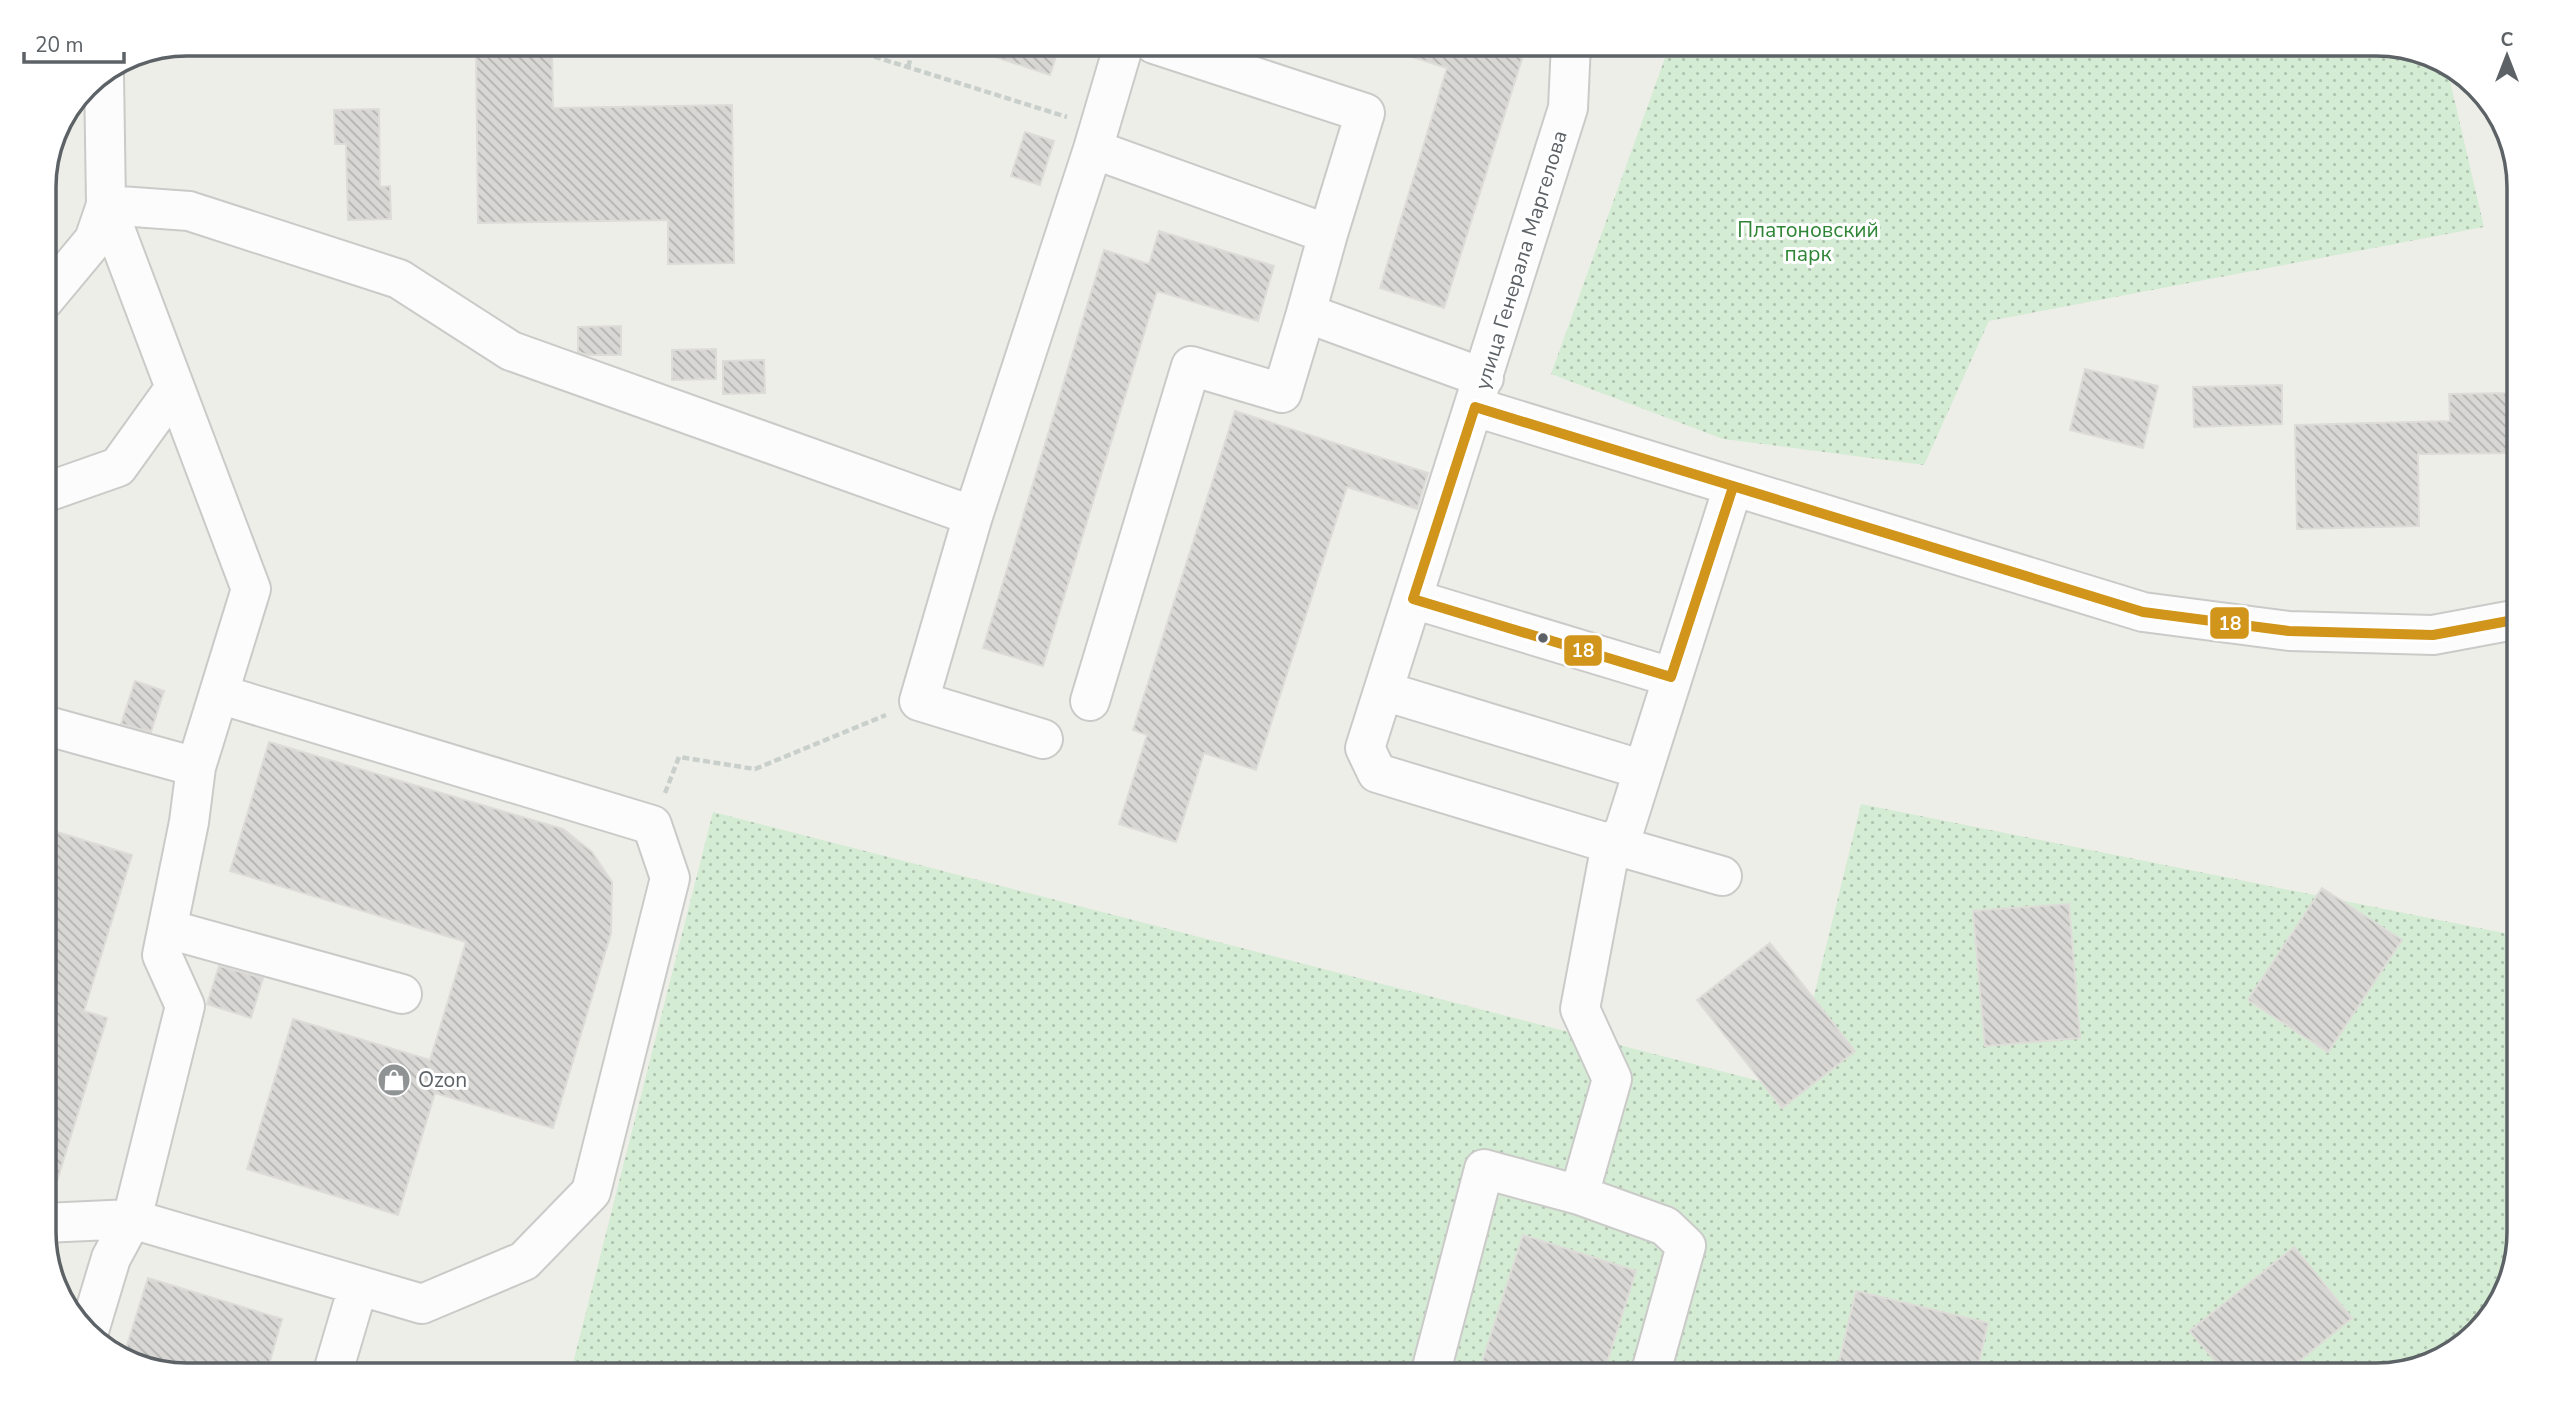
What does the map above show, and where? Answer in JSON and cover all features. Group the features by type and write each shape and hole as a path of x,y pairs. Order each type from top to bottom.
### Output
{"street":[{"path":"1043,739 919,701 973,516 1120,56"},
{"path":"1090,701 1191,366 1282,393 1365,113 1191,56"},
{"name":"улица Генерала Маргелова","path":"1570,56 1568,108 1479,393 1732,487 2143,612 2289,631 2433,635 2507,621"},
{"path":"92,1322 111,1258 132,1219 185,1006 162,955 189,822 195,766 251,589 106,205 104,85"},
{"path":"1096,138 1328,234"},
{"path":"106,205 189,211 399,279 511,351 973,516"},
{"path":"56,286 94,240 106,205"},
{"path":"1306,313 1479,393 1365,748 1377,773 1722,876"},
{"path":"56,489 118,467 174,389"},
{"path":"1579,1195 1612,1079 1580,1009 1611,844 1625,831 1732,487"},
{"path":"1413,598 1671,677"},
{"path":"1384,691 1643,771"},
{"path":"56,1222 132,1219 422,1304 524,1261 591,1192 670,878 652,825 219,694"},
{"path":"56,728 195,766"},
{"path":"167,929 402,995"},
{"path":"1433,1363 1485,1169 1579,1195 1665,1226 1686,1246 1653,1363"},
{"path":"336,1363 358,1287"}],"path":[{"path":"873,56 1096,138"},
{"path":"908,67 911,56"},
{"path":"652,825 679,757 755,769 919,701"}],"green space":[{"name":"Платоновский парк","path":"1666,56 2376,56 2410,60 2450,79 2484,227 1989,321 1924,465 1723,439 1551,374"},
{"path":"1861,804 2507,934 2507,1232 2503,1266 2480,1312 2456,1336 2410,1359 2376,1363 573,1363 713,812 1791,1089"}],"building":[{"path":"476,56 552,56 553,108 732,105 734,263 668,264 668,220 478,223"},
{"path":"992,56 1056,56 1050,75"},
{"path":"1409,56 1523,56 1444,308 1380,288 1447,68"},
{"path":"379,109 380,187 390,186 391,219 348,220 346,144 335,144 334,110"},
{"path":"1025,132 1054,141 1040,185 1011,176"},
{"path":"1159,231 1274,266 1258,321 1157,291 1043,666 983,648 1104,250 1149,264"},
{"path":"621,326 621,355 587,355 578,352 578,327"},
{"path":"716,349 716,379 672,380 672,350"},
{"path":"764,360 765,393 723,394 723,361"},
{"path":"2085,369 2158,386 2143,448 2070,430"},
{"path":"2282,385 2282,424 2194,427 2193,387"},
{"path":"2507,393 2507,453 2418,454 2419,526 2297,529 2295,425 2450,421 2449,394"},
{"path":"1235,411 1428,473 1417,509 1347,487 1256,770 1204,753 1176,842 1119,824 1147,735 1133,730"},
{"path":"135,681 164,691 151,732 121,724"},
{"path":"269,742 563,829 592,852 612,882 611,933 553,1128 435,1093 398,1215 247,1169 293,1019 430,1060 466,942 230,871"},
{"path":"56,832 132,855 84,1011 107,1018 56,1185"},
{"path":"2322,888 2402,940 2328,1052 2248,1000"},
{"path":"2069,904 2080,1038 1985,1046 1973,911"},
{"path":"1770,943 1855,1051 1782,1108 1697,1000"},
{"path":"219,966 263,978 251,1018 207,1004"},
{"path":"1523,1235 1636,1271 1607,1363 1482,1363"},
{"path":"2294,1247 2352,1318 2297,1363 2217,1363 2190,1331"},
{"path":"148,1278 282,1319 269,1363 170,1362 153,1359 126,1348"},
{"path":"1856,1291 1988,1323 1979,1363 1839,1363"}],"transit line":[{"name":"18","path":"1733,487 1671,677 1413,599 1475,407 2143,612 2289,631 2433,635 2507,621"}],"place":[{"name":"Ozon","path":"394,1080"}]}
